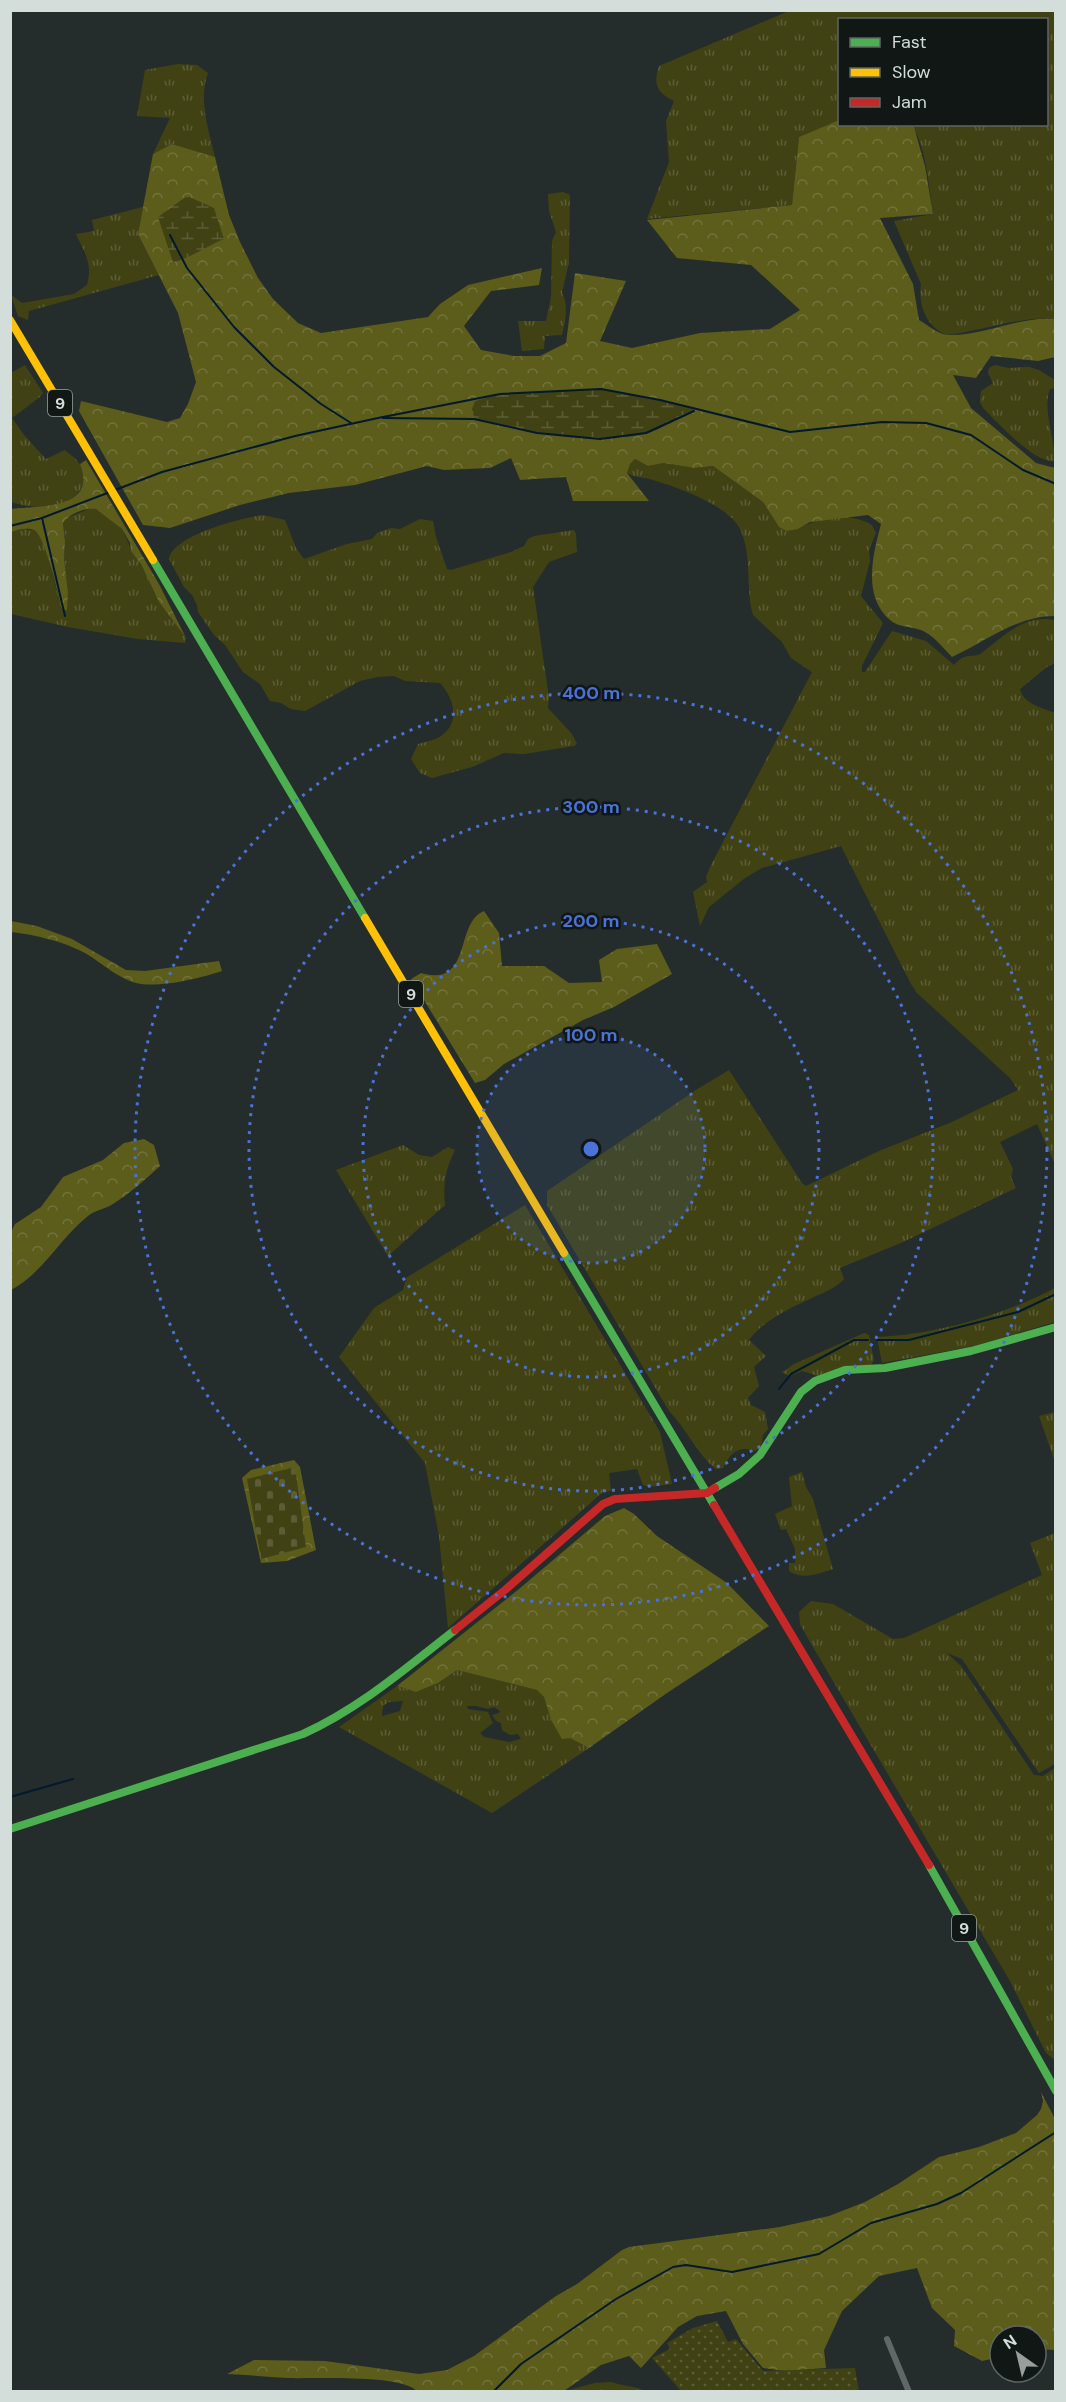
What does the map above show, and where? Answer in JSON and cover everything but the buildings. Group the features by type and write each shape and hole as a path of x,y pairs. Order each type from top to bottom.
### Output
{"main road":[{"name":"9","path":"10,320 922,1853 1056,2091"},
{"path":"10,1829 303,1734 333,1720 372,1695 505,1590 603,1504 615,1499 707,1493 739,1474 760,1455 801,1392 814,1380 845,1370 885,1368 971,1351 1056,1327"}],"street":[{"path":"887,2339 909,2391"}],"green space":[{"path":"789,11 1055,11 1055,319 1028,320 947,335 940,331 929,321 922,307 921,284 894,221 933,214 920,141 911,126 1048,126 1048,18 838,18 838,120 799,137 792,205 647,219 669,162 666,121 674,101 664,95 658,87 656,78 659,66"},
{"path":"178,64 197,65 208,73 204,105 215,157 172,144 153,154 170,118 137,116 145,70"},
{"path":"838,120 838,126 914,127 925,166 933,214 880,218 913,284 919,320 937,332 948,335 975,332 1028,320 1055,319 1055,357 1038,361 991,356 976,378 953,375 971,408 1036,463 1055,468 1055,616 1027,620 1014,625 952,657 929,634 893,623 881,610 873,587 872,574 881,524 868,515 810,522 798,529 787,531 779,527 763,502 713,466 694,468 664,463 648,466 635,459 630,464 627,473 649,501 573,501 566,477 520,480 511,458 490,468 444,470 427,466 355,485 289,493 240,505 170,528 143,525 79,411 81,401 167,422 180,418 196,382 178,313 138,234 153,154 172,144 215,157 229,215 258,278 273,299 298,323 321,333 428,317 440,304 468,285 542,268 539,285 491,291 464,326 481,350 514,356 540,356 566,343 575,273 626,281 600,341 632,348 700,333 770,329 800,310 751,265 677,258 647,220 792,205 799,137"},
{"path":"563,192 570,195 569,262 562,293 566,308 562,335 545,336 544,349 522,351 518,321 546,321 551,297 552,241 556,232 549,211 548,194"},
{"path":"187,196 214,208 224,239 173,262 158,217"},
{"path":"143,207 138,234 159,275 29,311 28,320 18,316 11,295 22,303 74,294 87,285 89,264 76,234 94,231 92,220"},
{"path":"25,365 43,393 12,418 46,459 65,450 78,461 83,470 83,483 76,495 58,506 34,507 11,502 11,373"},
{"path":"995,365 1008,368 1029,367 1055,380 1055,388 1050,389 1047,405 1055,461 1047,460 1028,450 983,408 980,402 981,391 993,383 988,373 989,368"},
{"path":"601,389 660,400 695,410 644,434 602,439 559,436 474,419 472,409 475,401 500,394"},
{"path":"635,459 648,466 664,463 694,468 713,466 763,502 777,524 798,529 815,521 844,517 872,525 876,533 869,550 870,561 861,596 883,623 862,666 862,672 865,672 892,631 926,641 954,665 967,656 980,654 1016,627 1034,620 1055,620 1055,663 1020,689 1029,702 1055,713 1055,1160 1054,1162 1037,1124 1000,1142 1013,1169 1011,1177 1016,1188 903,1242 840,1268 844,1279 837,1285 786,1310 762,1326 749,1340 766,1356 754,1367 759,1386 748,1398 751,1405 765,1412 768,1429 763,1435 761,1448 754,1451 739,1450 732,1455 723,1468 716,1469 703,1456 669,1411 547,1205 547,1191 729,1070 806,1186 879,1151 952,1122 1018,1090 1010,1078 917,993 841,846 762,868 745,878 709,907 700,926 693,892 707,882 706,877 711,865 812,672 791,658 782,642 753,615 744,539 734,520 714,505 688,492 627,473 630,464"},
{"path":"86,460 159,584 186,638 159,602 141,564 131,551 130,543 122,529 96,509 78,512 63,523 68,592 67,610 61,607 50,565 38,534 28,529 11,532 11,509 50,506 73,498 81,490 83,479 80,464"},
{"path":"91,508 99,510 122,529 159,602 186,638 185,643 138,639 11,614 10,532 23,529 34,530 39,534 45,543 61,607 67,599 68,592 63,523 67,518"},
{"path":"263,515 285,520 296,548 304,559 347,544 372,539 377,533 391,528 400,529 420,519 433,521 447,569 451,570 511,552 524,546 528,539 534,536 574,530 577,552 549,562 533,587 549,698 548,708 572,734 577,744 524,754 504,753 472,767 432,778 420,773 411,759 418,744 441,736 451,724 452,703 440,683 405,681 394,676 377,677 360,681 305,711 291,709 281,703 270,701 260,684 243,672 225,645 214,635 198,612 192,595 184,587 169,559 173,550 195,535 225,524"},
{"path":"484,911 499,933 502,966 544,966 569,983 602,982 599,960 617,949 657,944 672,974 614,1007 583,1020 504,1064 485,1080 475,1083 411,979 421,973 437,975 449,971 456,963 469,928 475,918"},
{"path":"11,921 37,926 72,939 126,970 145,971 219,961 222,971 171,983 141,984 119,976 85,953 67,945 11,932"},
{"path":"144,1139 154,1145 160,1166 119,1200 88,1216 33,1274 11,1290 11,1232 15,1224 41,1207 63,1177 103,1160 124,1143"},
{"path":"403,1145 419,1155 432,1157 448,1147 455,1150 445,1177 445,1205 388,1256 336,1170"},
{"path":"525,1205 660,1432 672,1484 649,1487 643,1485 637,1469 609,1473 611,1491 603,1492 448,1628 439,1536 425,1463 339,1357 374,1308 403,1290 406,1278"},
{"path":"1055,1288 1055,1322 974,1346 882,1363 877,1337 922,1332 969,1322 1014,1307"},
{"path":"864,1333 869,1335 874,1360 871,1365 839,1368 818,1376 802,1371 789,1376 782,1372 794,1364"},
{"path":"1056,1412 1055,1462 1039,1416"},
{"path":"294,1460 300,1467 316,1550 287,1561 261,1563 242,1478 251,1470"},
{"path":"295,1467 306,1547 261,1559 247,1479"},
{"path":"802,1472 806,1487 813,1499 833,1569 805,1576 789,1571 789,1563 795,1563 795,1549 786,1529 781,1530 775,1514 792,1506 789,1477"},
{"path":"624,1508 634,1514 657,1536 727,1583 769,1626 589,1748 570,1738 562,1739 551,1720 544,1697 537,1690 457,1670 438,1683 416,1692 397,1686 519,1589 605,1516"},
{"path":"1055,1533 1055,1764 1039,1773 962,1659 947,1653 961,1666 1034,1775 1043,1776 1055,1768 1055,2060 1046,2053 1010,1981 810,1642 800,1624 799,1612 811,1601 833,1604 893,1639 904,1638 1042,1575 1030,1543"},
{"path":"457,1670 537,1690 544,1697 551,1720 562,1738 570,1738 589,1748 492,1813 339,1727 397,1686 416,1692 438,1683","holes":["403,1701 400,1711 382,1716 383,1706 389,1702","467,1706 488,1709 494,1707 500,1711 492,1715 496,1721 501,1723 502,1730 510,1735 518,1734 521,1739 509,1742 484,1737 480,1733 493,1723 488,1712 468,1709"]},
{"path":"1041,2092 1055,2119 1055,2350 1048,2350 1048,2324 988,2324 988,2360 982,2361 954,2346 955,2330 932,2308 917,2268 879,2276 842,2311 824,2350 826,2368 785,2371 763,2368 743,2344 726,2311 697,2316 678,2327 641,2368 629,2356 601,2365 564,2391 417,2391 393,2382 375,2380 227,2374 254,2360 325,2361 419,2374 447,2370 474,2356 622,2250 629,2247 780,2227 829,2216 865,2202 939,2157 979,2147 1016,2133 1037,2115 1043,2101"},
{"path":"717,2321 728,2342 736,2339 763,2371 855,2368 859,2391 681,2391 652,2358 670,2349 667,2343 693,2328"},
{"path":"611,2382 645,2391 565,2391 595,2383"}],"waterway":[{"path":"170,235 187,268 234,327 274,367 321,404 351,423"},
{"path":"115,490 162,472 295,436 378,418 500,394 601,389 660,400 790,432 882,422 926,423 971,435 1023,470 1056,484"},
{"path":"383,418 474,419 537,433 600,439 646,433 694,411"},
{"path":"10,526 42,518 110,492"},
{"path":"42,518 65,616"},
{"path":"877,1340 909,1340 1018,1312 1056,1294"},
{"path":"779,1389 791,1374 854,1340 868,1340"},
{"path":"10,1797 73,1779"},
{"path":"493,2392 521,2364 616,2299 673,2267 686,2265 732,2272 819,2254 871,2223 937,2204 961,2193 1056,2132"}],"traffic: fast":[{"path":"153,560 365,918"},
{"path":"564,1253 714,1505"},
{"path":"715,1488 739,1474 760,1455 801,1392 815,1381 845,1370 885,1368 971,1351 1056,1327"},
{"path":"10,1829 303,1734 363,1700 455,1630"},
{"path":"929,1865 1056,2091"}],"traffic: slow":[{"path":"10,320 153,560"},
{"path":"365,918 564,1253"}],"traffic: jam":[{"path":"455,1630 505,1590 603,1504 615,1499 707,1493 715,1488"},
{"path":"714,1505 929,1865"}]}
